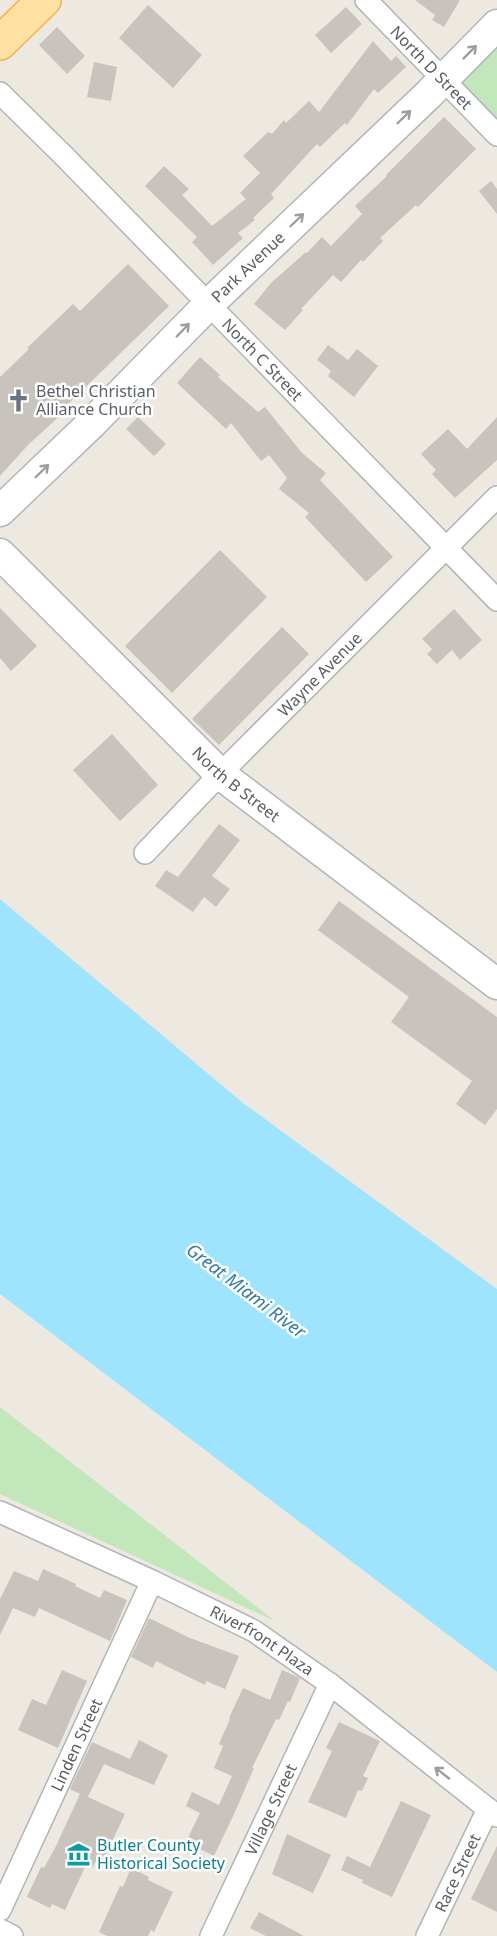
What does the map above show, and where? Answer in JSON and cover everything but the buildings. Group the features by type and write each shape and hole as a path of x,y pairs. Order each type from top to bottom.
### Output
{"main road":[{"path":"0,42 44,0"},
{"name":"Park Avenue","path":"0,511 92,423 209,304 444,79 497,25"},
{"name":"North B Street","path":"0,554 220,774 497,984"}],"street":[{"name":"North D Street","path":"366,0 497,135"},
{"name":"North C Street","path":"0,93 497,600"},
{"name":"Wayne Avenue","path":"145,853 220,774 497,497"},
{"name":"Riverfront Plaza","path":"0,1512 152,1581 254,1631 330,1684 493,1812"},
{"name":"Linden Street","path":"0,1910 152,1581"},
{"name":"Village Street","path":"211,1936 330,1684"},
{"name":"Race Street","path":"427,1936 493,1812"},
{"path":"0,1930 12,1936"}],"green space":[{"path":"497,25 497,135 444,79"},
{"path":"0,1407 275,1621 0,1494"}],"water":[{"name":"Great Miami River","path":"0,899 243,1103 497,1289 497,1672 0,1294"}],"place":[{"name":"Bethel Christian Alliance Church","path":"18,400"},
{"name":"Butler County Historical Society","path":"79,1854"}]}
